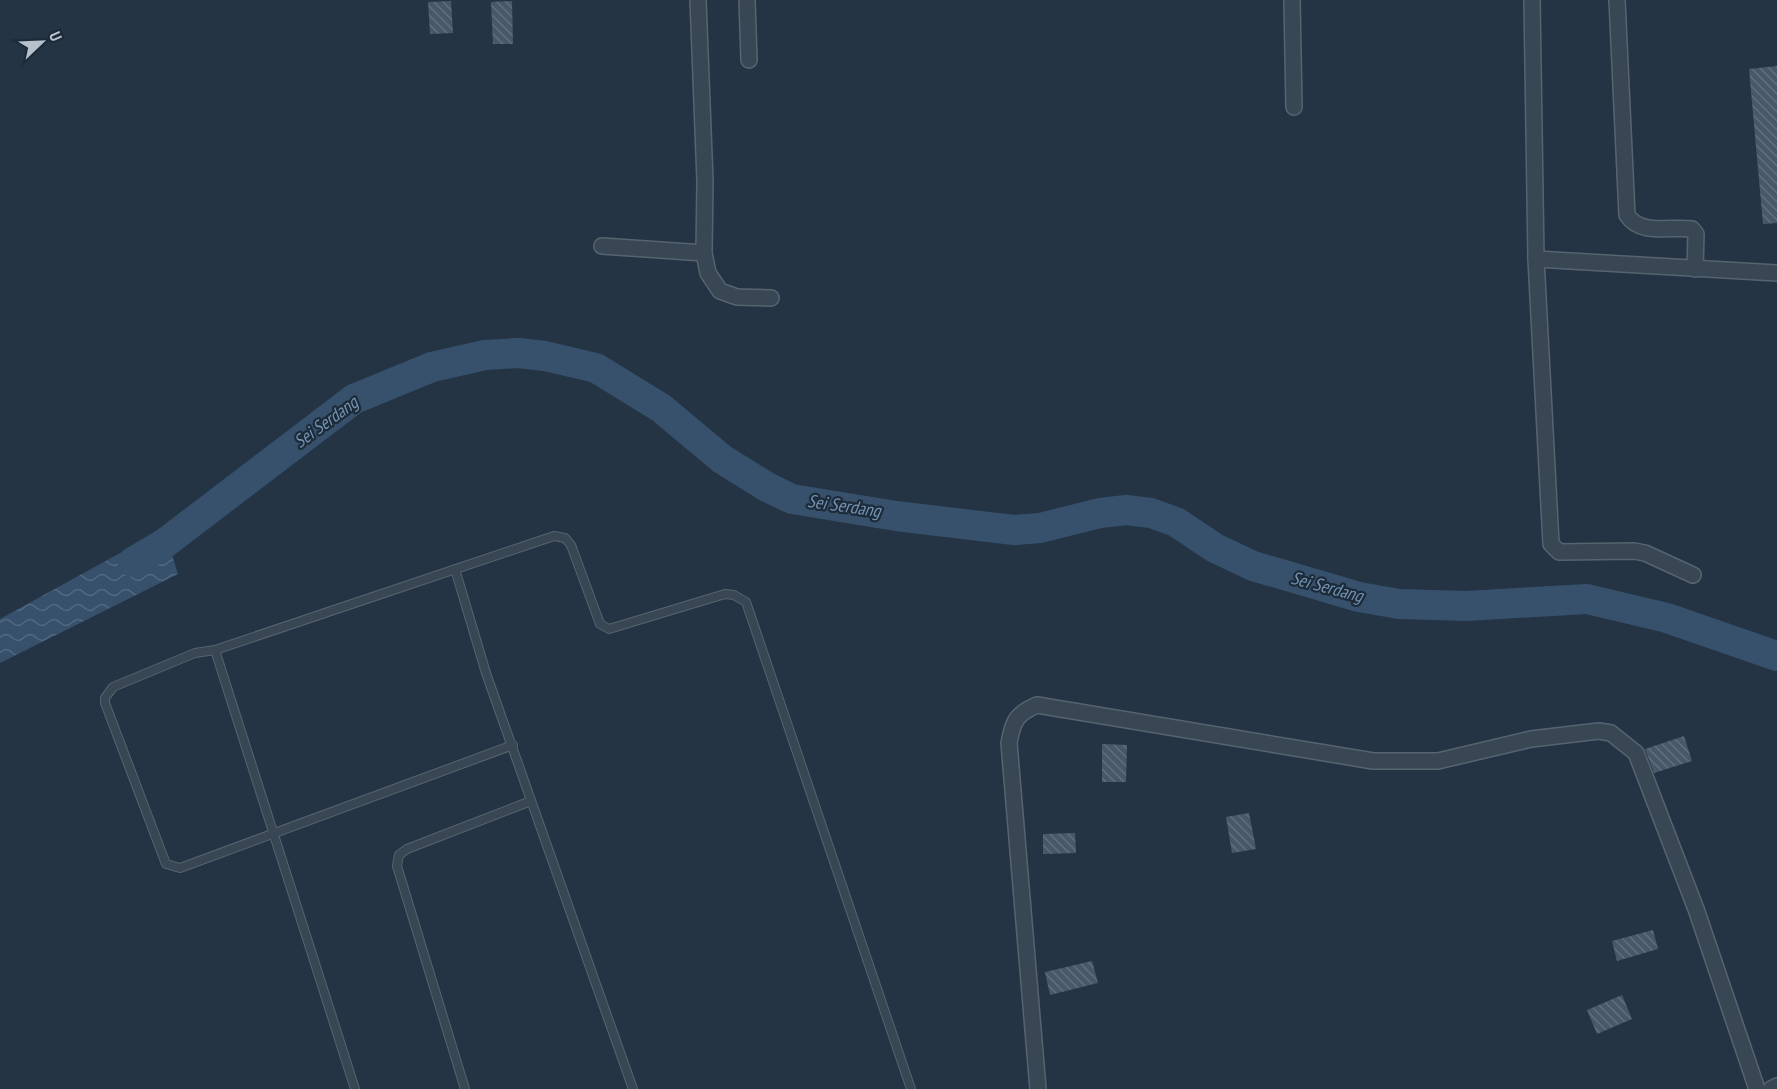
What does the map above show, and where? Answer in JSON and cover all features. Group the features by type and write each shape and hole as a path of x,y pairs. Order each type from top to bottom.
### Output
{"street":[{"path":"698,0 705,181 704,253 708,273 720,291 737,297 771,298"},
{"path":"747,0 749,60"},
{"path":"1292,0 1293,107"},
{"path":"1532,0 1536,259 1551,544 1559,552 1645,553 1694,575"},
{"path":"1617,0 1628,215 1632,223 1642,228 1690,228 1696,234 1695,265"},
{"path":"602,246 704,253"},
{"path":"1536,259 1695,265 1777,273"},
{"path":"1038,1089 1009,743 1016,717 1020,712 1037,705 1373,761 1438,762 1531,739 1599,731 1611,733 1636,753 1696,909 1756,1089"},
{"path":"1771,1089 1777,1086"}],"lane":[{"path":"513,744 180,868 169,866 105,704 105,698 113,687 195,653 215,650 455,569 561,536 569,541 575,553 600,624 609,629 725,594 734,595 746,602 911,1089"},
{"path":"455,569 486,673 513,744 633,1089"},
{"path":"215,650 271,833 355,1089"},
{"path":"465,1089 397,866 399,855 407,849 531,801"}],"water":[{"path":"164,529 178,574 0,663 0,619"}],"building":[{"path":"451,1 453,33 430,34 428,2"},
{"path":"512,1 513,44 493,44 491,2"},
{"path":"1777,66 1777,223 1763,224 1749,69"},
{"path":"1684,736 1692,761 1654,773 1645,749"},
{"path":"1102,744 1127,745 1126,782 1102,782"},
{"path":"1249,813 1256,849 1232,853 1226,817"},
{"path":"1075,833 1076,853 1043,854 1043,834"},
{"path":"1653,930 1658,949 1617,961 1612,941"},
{"path":"1092,961 1098,983 1050,995 1045,972"},
{"path":"1622,995 1632,1019 1597,1034 1587,1010"}],"waterway":[{"name":"Sei Serdang","path":"133,562 165,543 354,399 432,367 485,355 518,353 545,356 596,368 661,408 722,459 767,487 792,499 896,516 1014,530 1040,528 1100,513 1126,510 1151,513 1176,522 1215,548 1253,566 1359,597 1399,604 1466,606 1587,599 1667,618 1777,656"}]}
